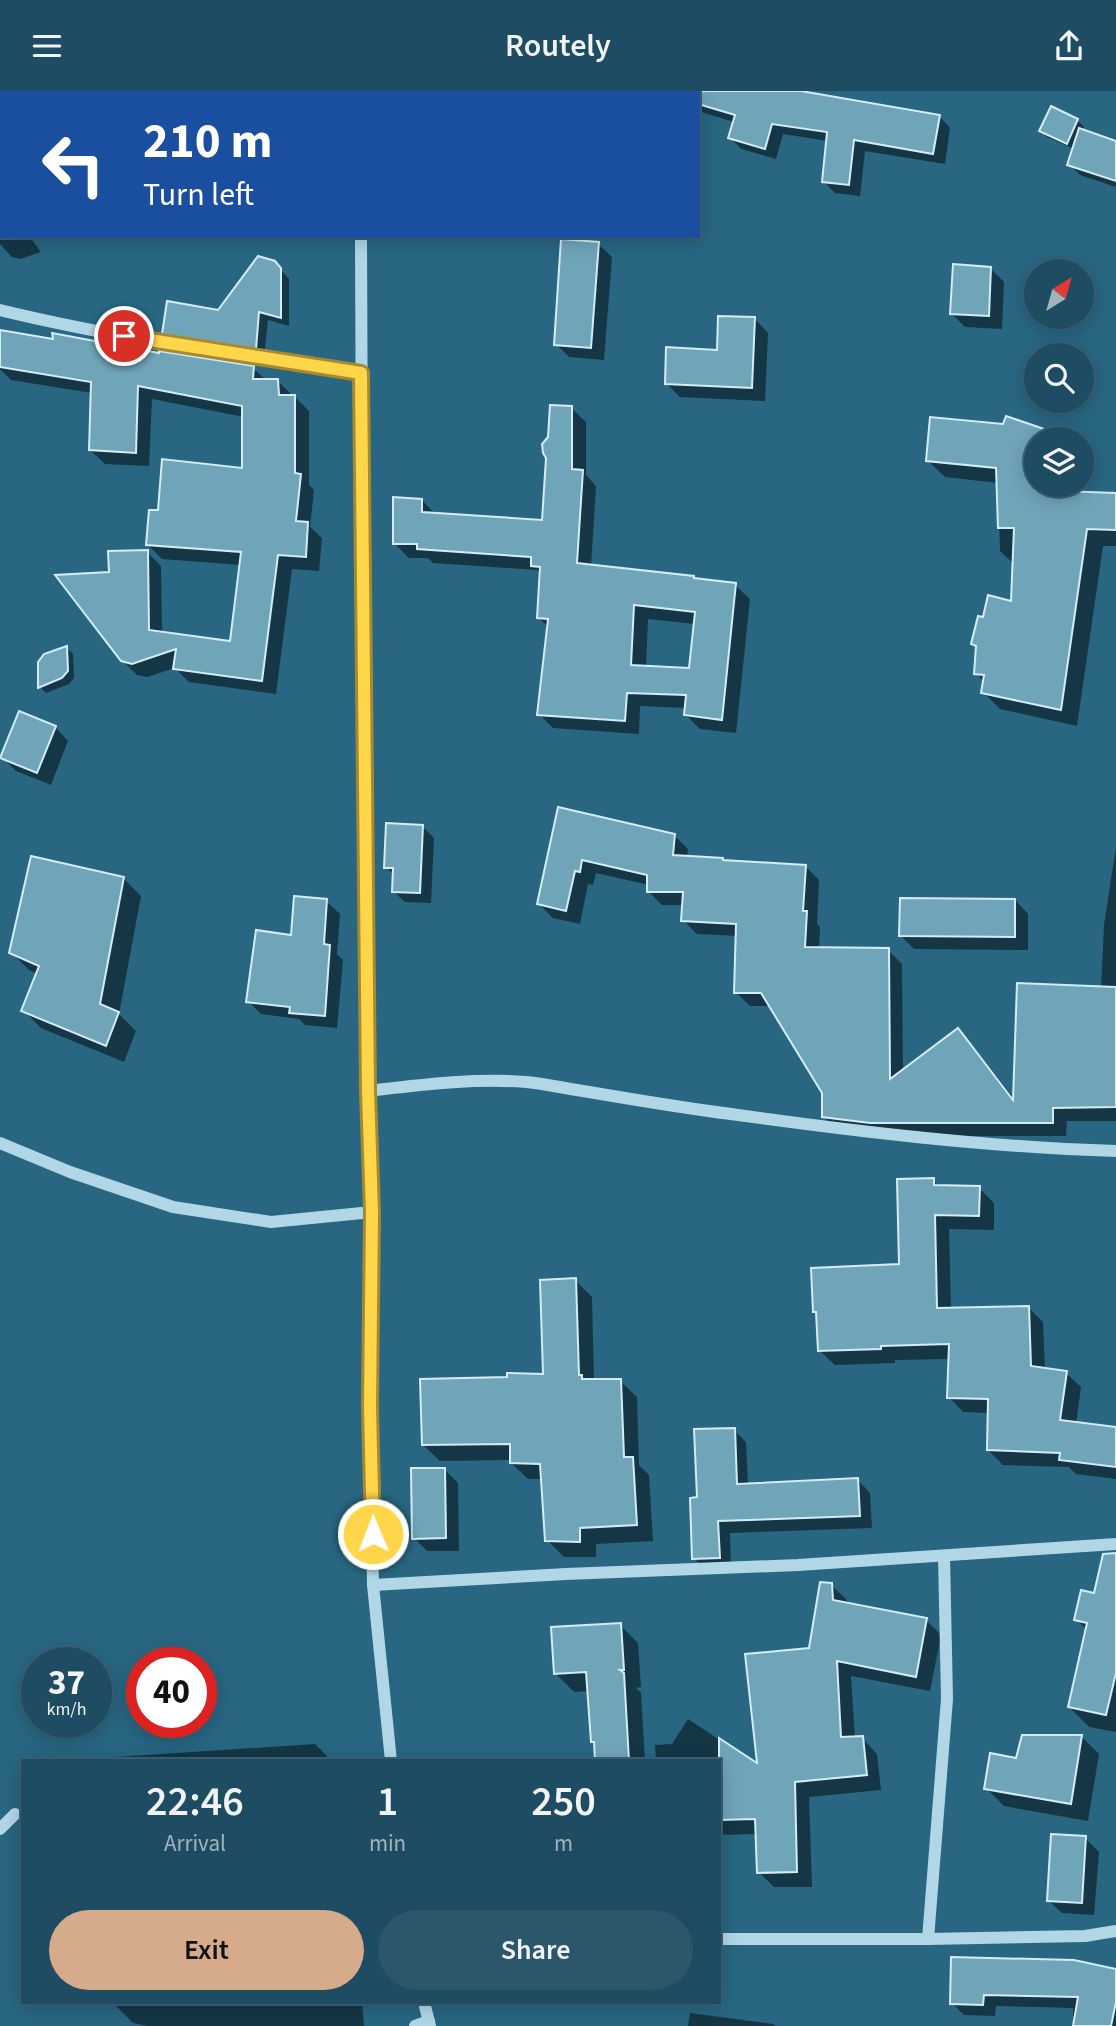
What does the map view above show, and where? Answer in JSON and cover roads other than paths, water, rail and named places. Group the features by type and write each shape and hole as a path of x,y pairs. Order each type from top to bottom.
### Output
{"street":[{"path":"361,238 368,1091 372,1212 370,1407 373,1585 391,1759"},
{"path":"0,310 71,327 163,344 361,373"},
{"path":"368,1091 473,1081 527,1082 834,1129 1023,1147 1116,1151"},
{"path":"0,1143 70,1172 173,1207 271,1222 372,1212"},
{"path":"373,1585 798,1565 1116,1545"},
{"path":"928,1939 947,1699 944,1556"},
{"path":"0,1829 16,1814"},
{"path":"721,1939 1084,1936 1116,1931"},
{"path":"415,2026 429,2024 425,2004"}]}
